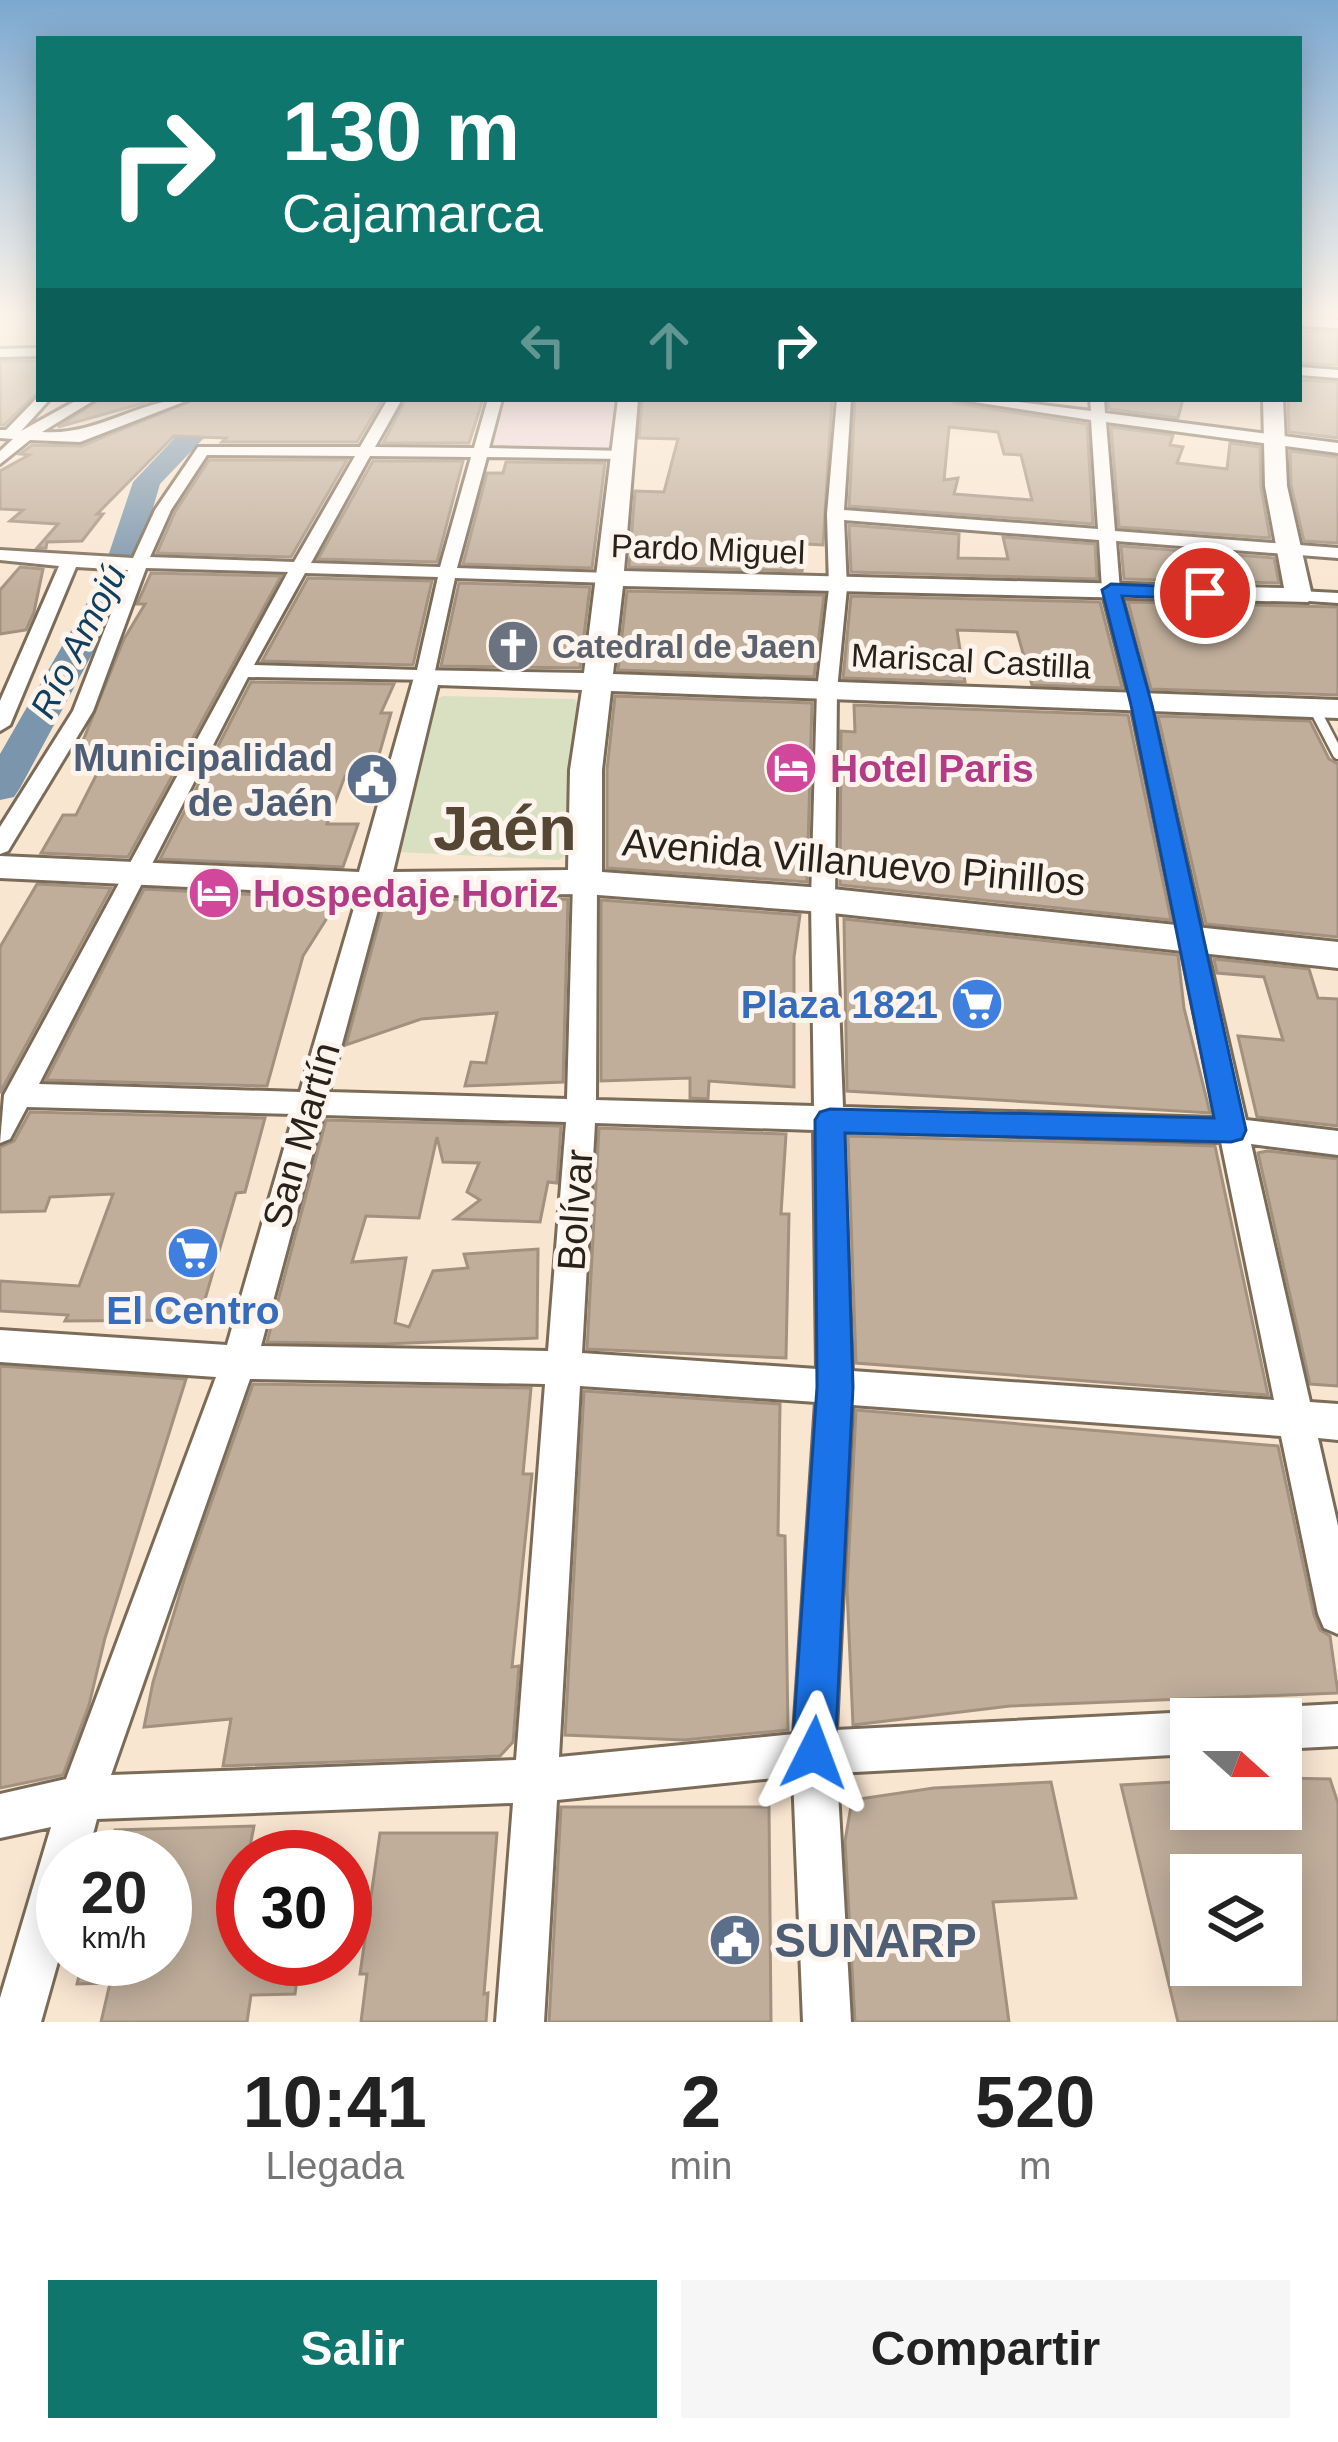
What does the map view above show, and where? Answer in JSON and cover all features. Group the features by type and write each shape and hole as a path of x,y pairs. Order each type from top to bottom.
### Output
{"street":[{"path":"0,456 36,407"},
{"path":"12,434 71,407"},
{"path":"12,434 75,439 161,407"},
{"path":"0,1131 241,670 389,407"},
{"name":"San Martín","path":"72,1830 239,1362 373,884 448,570 493,407"},
{"name":"Bolívar","path":"520,2022 581,1114 586,770 627,407"},
{"path":"827,2022 814,1753 835,1387 823,900 827,690 838,588 835,514 843,407"},
{"path":"1098,407 1111,590 1141,705 1338,1614"},
{"path":"1105,407 1338,448"},
{"path":"1273,407 1276,486 1299,596"},
{"path":"0,846 81,715 131,593 130,564 175,482 203,450 623,454"},
{"path":"835,514 1338,554"},
{"name":"Pardo Miguel","path":"0,555 72,562 448,570 838,588 1338,598"},
{"path":"0,725 72,562"},
{"name":"Mariscal Castilla","path":"241,670 1326,709"},
{"name":"Avenida Villanuevo Pinillos","path":"0,867 373,884 585,882 823,900 1338,955"},
{"path":"18,1095 1231,1130 1338,1143"},
{"path":"0,1346 239,1362 564,1368 1338,1422"},
{"path":"1302,1727 1338,1725"},
{"path":"0,1816 81,1798 533,1781 814,1753 1170,1733"},
{"name":"San Martín","path":"17,2022 36,1957"}],"lane":[{"path":"1326,709 1338,754"}],"shaded area":[{"path":"504,407 617,407 610,449 492,447"}],"green space":[{"path":"443,696 574,699 582,706 567,854 559,860 397,852 433,701"}],"building":[{"path":"0,407 22,407 4,425 0,425"},
{"path":"87,407 128,407 58,427"},
{"path":"175,407 378,407 357,442 222,442 226,438 174,436 97,514 103,514 82,541 47,542 46,548 37,548 58,524 10,521 23,510 0,509 0,471 29,455 20,454 32,445 82,446"},
{"path":"402,407 480,407 469,443 383,443"},
{"path":"641,407 831,407 823,545 806,544 802,571 629,567 635,491 664,492 678,439 639,438"},
{"path":"855,407 982,407 1087,424 1093,524 849,506","holes":["949,427 998,432 1004,454 1021,455 1032,500 954,494 958,478 944,480"]},
{"path":"1109,407 1181,407 1178,418"},
{"path":"1288,407 1338,407 1338,438 1289,432"},
{"path":"1111,427 1173,435 1170,445 1183,447 1177,463 1227,469 1230,443 1260,447 1270,538 1119,527"},
{"path":"1290,451 1338,457 1338,543 1304,541 1291,485"},
{"path":"209,460 347,460 291,557 157,553 175,512"},
{"path":"373,461 463,461 437,562 318,559"},
{"path":"506,462 605,463 592,568 463,564 487,473 503,473"},
{"path":"849,525 959,534 958,558 1008,559 1003,537 1095,544 1097,579 851,572"},
{"path":"1121,546 1274,558 1279,583 1124,579"},
{"path":"20,567 43,569 34,612 26,630 0,634 0,590"},
{"path":"151,573 281,576 128,857 41,853 63,815 76,815 108,752 78,753 124,639 145,604 137,604"},
{"path":"308,578 432,581 413,665 262,661"},
{"path":"459,583 590,587 580,668 441,666"},
{"path":"627,591 824,595 814,677 618,670"},
{"path":"851,596 1100,602 1122,688 1032,685 1017,632 957,630 965,682 843,678"},
{"path":"1128,602 1338,607 1338,695 1151,689"},
{"path":"251,682 394,684 381,713 391,713 373,776 345,776 327,824 358,824 343,867 160,859"},
{"path":"615,696 812,703 807,882 607,868 607,770"},
{"path":"854,705 1128,715 1171,920 840,885 841,731 855,732"},
{"path":"1158,716 1310,721 1329,759 1338,764 1338,937 1206,924"},
{"path":"37,884 111,888 0,1093 0,947"},
{"path":"144,889 339,899 303,956 267,1086 46,1080"},
{"path":"568,899 563,1082 465,1086 471,1062 486,1063 497,1013 421,1019 346,1045 385,900"},
{"path":"601,900 800,915 794,957 794,1087 709,1081 708,1099 690,1098 690,1078 601,1081"},
{"path":"844,919 1178,955 1184,1008 1210,1113 847,1091"},
{"path":"1214,959 1309,969 1318,998 1338,999 1338,1126 1257,1117 1238,1036 1283,1040 1264,977 1217,973"},
{"path":"30,1112 265,1118 245,1192 236,1193 199,1320 65,1321 68,1315 0,1311 0,1281 79,1286 113,1194 50,1197 45,1211 0,1212 0,1147 14,1141"},
{"path":"326,1120 561,1126 557,1183 548,1182 540,1222 455,1219 480,1200 467,1192 479,1163 443,1162 437,1137 419,1218 366,1216 352,1262 406,1258 395,1323 409,1327 433,1271 468,1268 464,1254 538,1249 537,1338 384,1344 267,1342"},
{"path":"599,1128 786,1134 781,1214 789,1214 786,1358 587,1349"},
{"path":"848,1136 1215,1146 1268,1395 856,1363"},
{"path":"1258,1153 1338,1159 1338,1386 1310,1384"},
{"path":"0,1366 186,1379 105,1638 89,1705 63,1775 0,1788"},
{"path":"253,1384 531,1388 523,1474 532,1474 512,1667 519,1666 513,1742 500,1756 223,1766 231,1719 144,1727 185,1577"},
{"path":"584,1391 780,1404 778,1535 785,1536 788,1730 684,1740 565,1735"},
{"path":"856,1410 1278,1446 1314,1615 1320,1630 1330,1636 1338,1693 1010,1706 853,1725 847,1589"},
{"path":"1302,1778 1330,1779 1338,1803 1338,2022 1178,2022 1121,1785 1170,1782 1170,1830 1302,1830"},
{"path":"1051,1782 1076,1898 993,1902 1009,2022 855,2022 845,1841 852,1800 934,1788"},
{"path":"561,1807 769,1807 771,2022 549,2022"},
{"path":"254,1826 253,1830 216,1830 216,1986 296,1986 295,1994 251,1995 247,2022 101,2022 109,1986 192,1986 192,1830 115,1830"},
{"path":"380,1833 497,1833 484,1994 488,1993 486,2022 361,2022 366,1986 372,1986 372,1889"}],"waterway":[{"name":"Río Amojú","path":"0,788 116,580 147,482 193,434 239,407"}],"place":[{"name":"Catedral de Jaen","path":"513,646"},
{"name":"Hotel Paris","path":"791,768"},
{"name":"Municipalidad de Jaén","path":"372,779"},
{"name":"Hospedaje Horiz","path":"214,893"},
{"name":"Plaza 1821","path":"977,1004"},
{"name":"El Centro","path":"193,1253"},
{"name":"SUNARP","path":"735,1940"}],"district":[{"name":"Jaén","path":"505,828"}],"route":[{"path":"814,1753 835,1387 830,1120 1231,1130 1141,705 1111,590 1205,593"}]}
